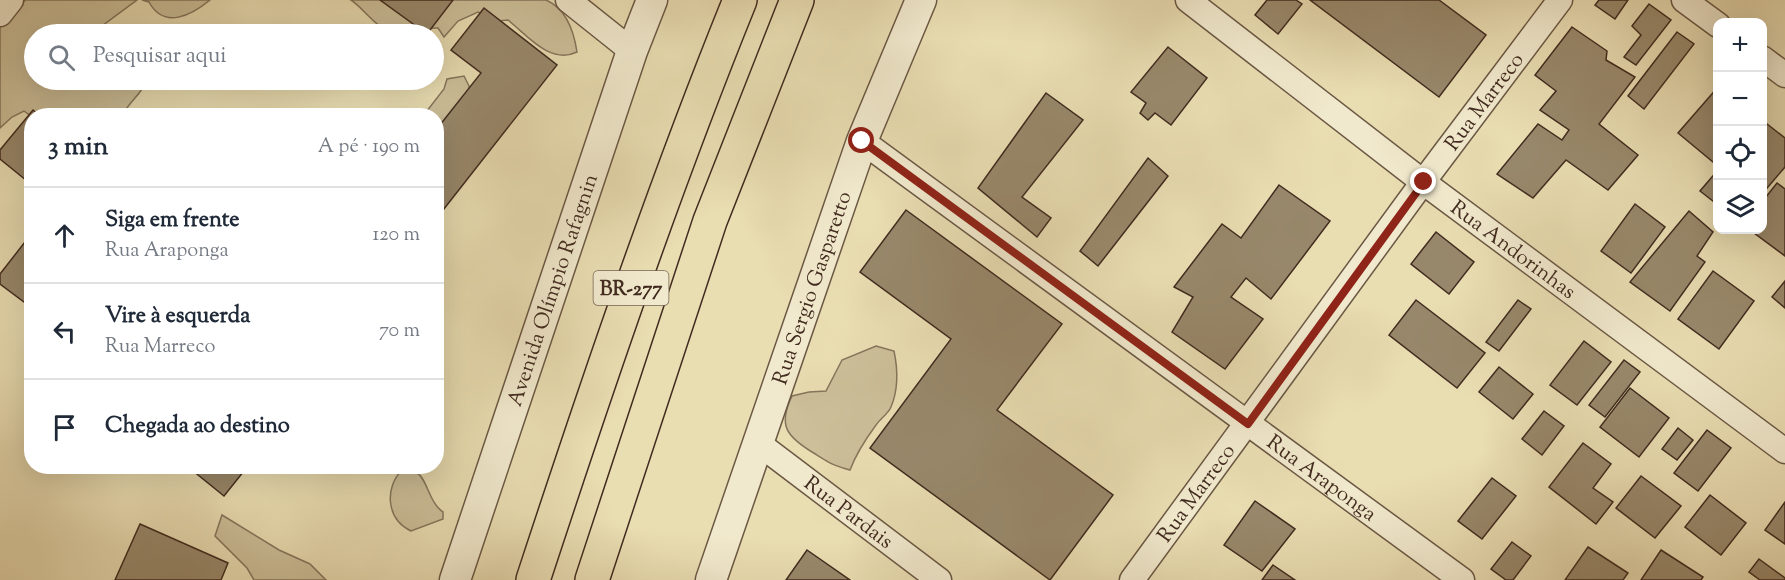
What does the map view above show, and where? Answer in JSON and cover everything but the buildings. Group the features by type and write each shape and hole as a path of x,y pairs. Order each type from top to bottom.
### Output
{"highway":[{"name":"BR-277","path":"533,580 643,257 693,118 740,0"},
{"name":"BR-277","path":"592,580 710,221 797,0"}],"street":[{"path":"0,14 11,0"},
{"path":"568,0 632,51"},
{"name":"Avenida Olímpio Rafagnin","path":"455,580 632,51 652,0"},
{"name":"Rua Sergio Gasparetto","path":"711,580 862,141 921,0"},
{"name":"Rua Andorinhas","path":"1188,0 1424,182 1785,451"},
{"name":"Rua Marreco","path":"1132,580 1560,0"},
{"path":"1684,0 1713,21"},
{"path":"1767,62 1785,75"},
{"name":"Rua Araponga","path":"862,141 1462,580"},
{"name":"Rua Pardais","path":"758,443 939,580"}],"shaded area":[{"path":"25,0 137,0 105,24 24,24 24,90 142,90 127,108 24,108 24,111 12,117 0,128 0,26 20,8"},
{"path":"142,0 210,0 187,15 170,18 162,16 149,2"},
{"path":"351,0 546,0 564,15 574,37 577,52 558,55 548,52 508,20 497,21 478,12 458,21 444,37 444,24 378,24"},
{"path":"464,76 471,96 444,125 444,108 429,108 444,90 447,79"},
{"path":"876,346 894,351 897,386 890,410 865,442 850,470 830,463 796,441 787,429 786,415 792,396 826,391 842,360"},
{"path":"399,474 418,474 420,476 434,503 443,512 443,519 411,531 403,526 392,511 390,502"},
{"path":"222,515 279,550 310,564 326,580 254,580 247,568 215,536"}],"route":[{"path":"862,141 1248,424 1424,182"}]}
